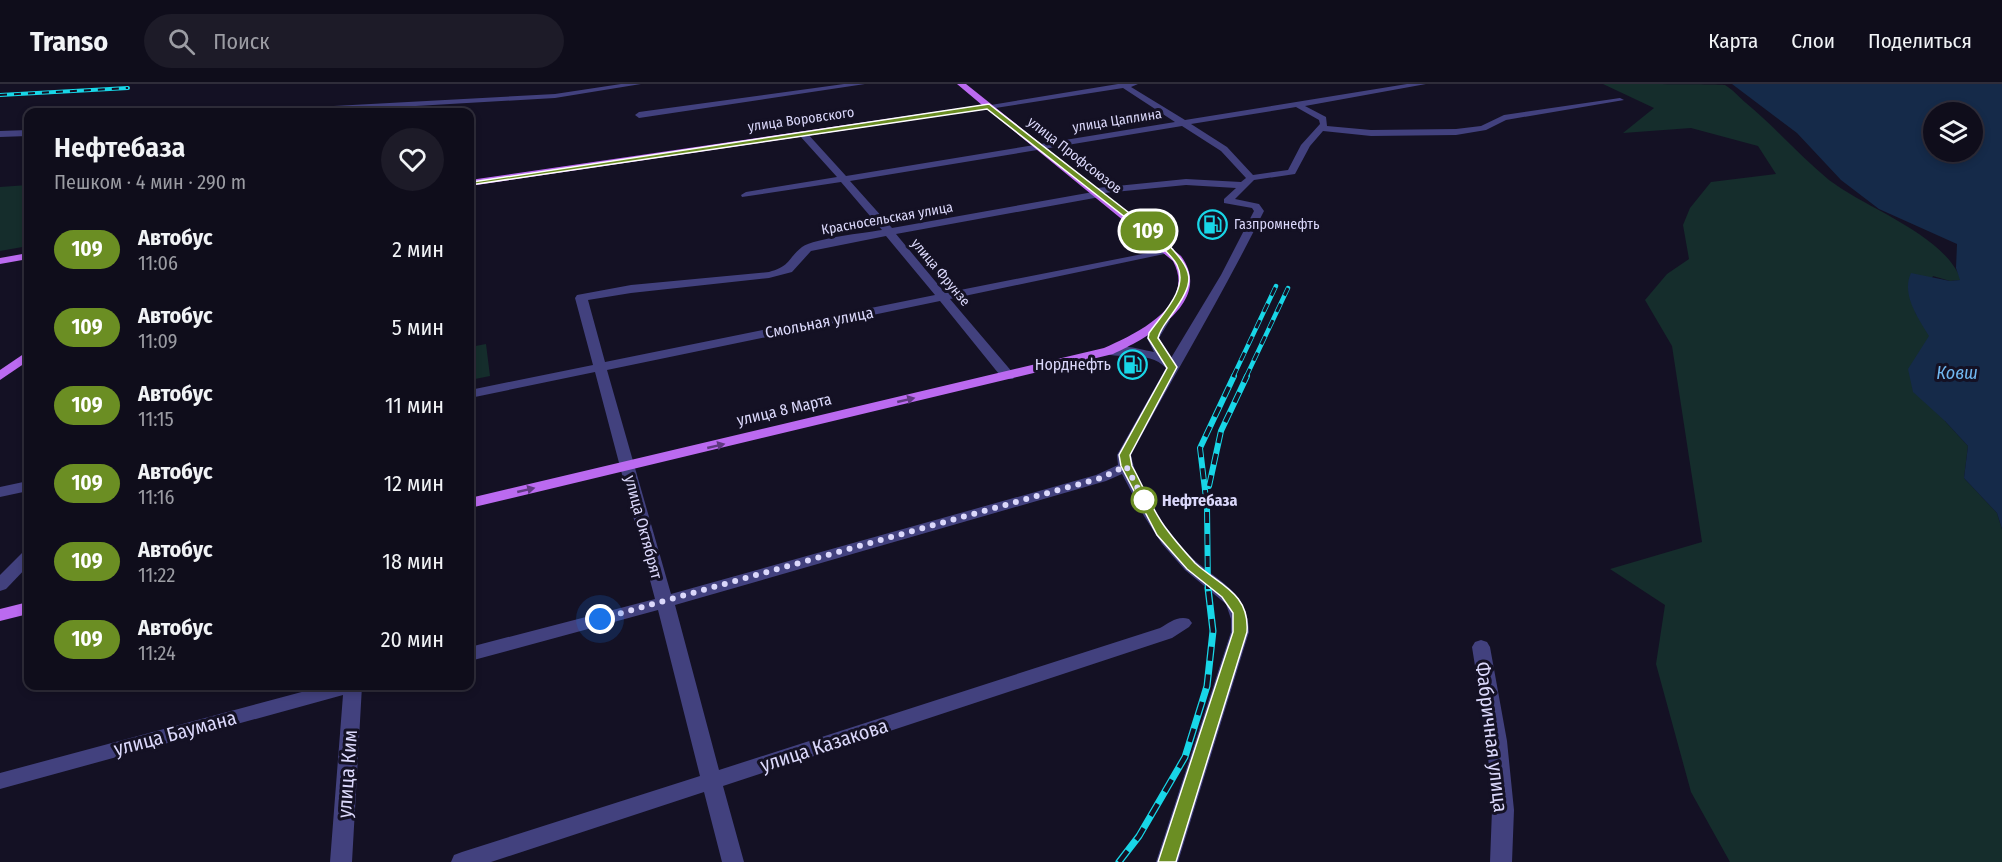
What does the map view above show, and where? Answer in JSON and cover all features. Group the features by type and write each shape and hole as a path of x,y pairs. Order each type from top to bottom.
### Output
{"main road":[{"name":"улица Профсоюзов","path":"961,84 1169,250 1181,264 1185,278 1183,290 1164,320 1133,340 1108,351"},
{"name":"улица Воровского","path":"474,182 989,106"},
{"path":"1,262 24,257"},
{"name":"улица 8 Марта","path":"474,502 1108,351"},
{"path":"0,376 24,358"},
{"path":"0,615 24,609"}],"street":[{"path":"366,108 555,96 637,84"},
{"path":"639,115 861,84"},
{"name":"улица Воровского","path":"989,106 1137,84"},
{"name":"улица Цаплина","path":"746,195 1422,84"},
{"path":"1125,85 1224,149 1246,182 1228,201 1255,206 1259,211 1231,268 1168,363 1124,455 1126,466 1161,532 1191,566 1226,593 1240,612 1241,620 1240,632 1167,862"},
{"path":"1319,128 1381,133 1456,132 1483,128 1504,118 1620,100"},
{"path":"1298,105 1323,119 1324,124 1319,128"},
{"name":"Красносельская улица","path":"581,297 631,289 769,275 788,270 807,249 822,244 1098,192 1186,182 1246,182 1292,172 1306,145 1319,128"},
{"path":"0,134 24,133"},
{"name":"улица Фрунзе","path":"803,134 844,179 1008,376"},
{"name":"Смольная улица","path":"474,393 1169,250"},
{"name":"улица Октябрят","path":"581,297 733,862"},
{"path":"1164,320 1153,338 1168,363"},
{"path":"1108,351 1132,351 1168,363"},
{"path":"474,653 664,602 1101,478 1126,466"},
{"path":"0,492 24,487"},
{"path":"0,585 24,561"},
{"name":"улица Казакова","path":"462,862 1166,633 1183,623"},
{"name":"Фабричная улица","path":"1481,647 1498,752 1503,810 1501,862"},
{"name":"улица Баумана","path":"0,781 336,690"},
{"name":"улица Ким","path":"341,862 351,690"}],"green space":[{"path":"1603,84 1725,85 1829,180 1903,224 1939,249 1952,264 1961,280 1950,281 1933,276 1915,312 1930,336 1945,421 1968,446 1964,478 1997,513 2002,529 2002,862 1730,862 1691,792 1656,664 1665,605 1610,569 1702,542 1672,346 1645,300 1667,274 1689,259 1683,225 1690,208 1711,182 1776,174 1758,146 1691,128 1623,133 1654,108"},
{"path":"24,185 24,247 0,251 0,187"},
{"path":"486,344 490,376 474,379 474,346"}],"water":[{"name":"Ковш","path":"1732,84 2002,84 2002,529 1997,513 1964,478 1968,446 1913,392 1908,369 1929,336 1909,297 1908,281 1911,273 1950,281 1960,280 1956,268 1957,244 1879,209 1841,180 1797,133"}],"railway":[{"path":"0,95 128,88"},
{"path":"1233,377 1276,286"},
{"path":"1246,377 1288,288"},
{"path":"1208,589 1207,507 1200,448 1234,376"},
{"path":"1209,486 1221,431 1247,376"},
{"path":"1119,862 1139,836 1185,757 1207,686 1213,631 1208,588"}],"bus line":[{"name":"109","path":"474,182 989,106 1161,242 1181,264 1185,278 1183,290 1154,333 1153,338 1172,367 1124,455 1126,466 1161,532 1191,566 1226,593 1240,612 1241,620 1240,632 1167,862"}],"place":[{"name":"Газпромнефть","path":"1213,224"},
{"name":"Норднефть","path":"1132,364"},
{"name":"Нефтебаза","path":"1144,500"}],"route":[{"path":"600,619 1101,478 1126,466 1144,500"}]}
